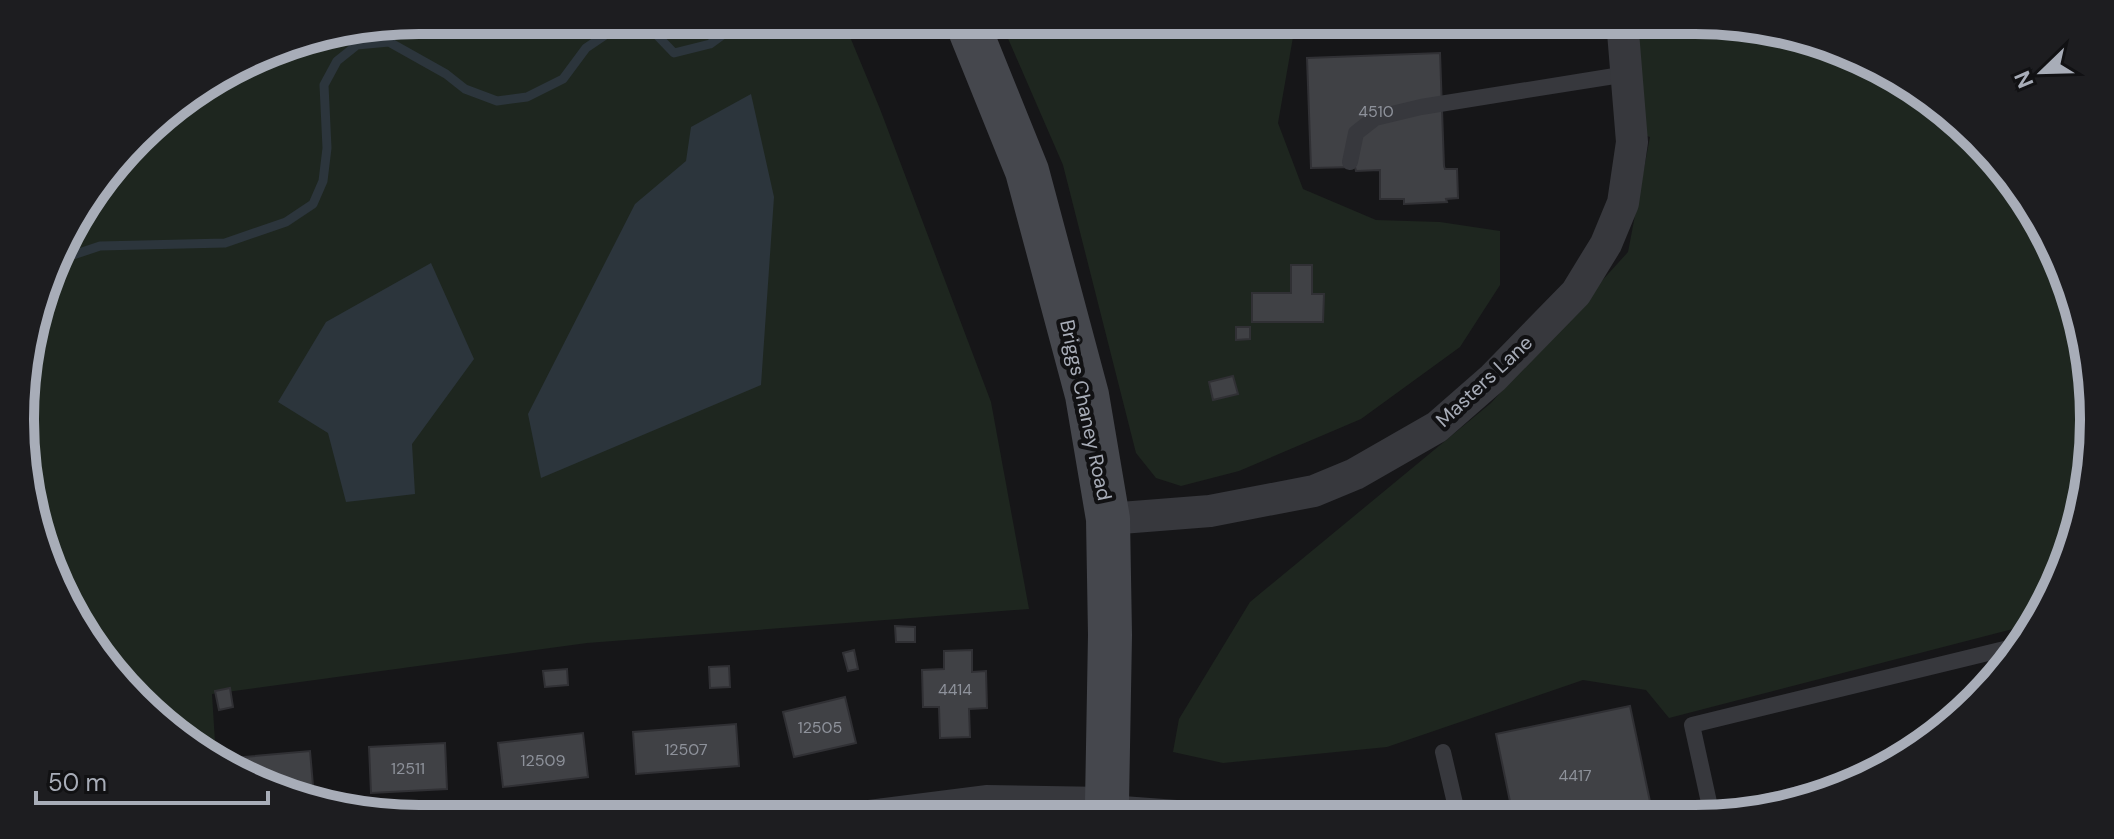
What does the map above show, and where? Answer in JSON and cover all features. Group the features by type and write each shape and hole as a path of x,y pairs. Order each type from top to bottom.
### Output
{"main road":[{"name":"Briggs Chaney Road","path":"972,34 1027,171 1087,395 1108,519 1110,635 1106,805"}],"street":[{"name":"Masters Lane","path":"1108,519 1210,511 1314,491 1355,474 1437,427 1493,378 1576,293 1606,244 1623,203 1632,142 1623,34"},
{"path":"954,805 986,801 1039,805"}],"lane":[{"path":"1350,162 1356,133 1375,118 1421,107 1627,74"},
{"path":"1709,804 1692,725 2004,649"},
{"path":"1443,752 1455,805"}],"shaded area":[{"path":"420,34 849,34 991,402 1029,609 587,643 212,694 215,746 165,709 114,654 86,612 63,567 47,519 37,470 34,420 37,369 54,296 74,249 99,205 147,147 205,99 249,74 296,54 344,41"},
{"path":"1006,34 1294,34 1278,123 1303,189 1376,220 1440,222 1500,231 1500,285 1460,347 1361,419 1239,471 1181,486 1156,478 1136,453 1063,165"},
{"path":"1623,34 1745,37 1818,54 1887,86 1949,130 2000,185 2028,227 2051,272 2073,344 2079,394 2077,470 2067,519 2051,567 2019,627 1669,718 1646,690 1583,680 1387,747 1223,763 1173,752 1179,719 1250,602 1491,403 1628,252 1650,137 1641,134"},
{"path":"751,94 774,197 761,385 541,478 528,414 635,204 686,161 691,127"},
{"path":"431,263 474,359 412,444 415,494 346,502 328,433 278,402 326,322"}],"building":[{"path":"1440,53 1444,166 1445,169 1457,169 1458,198 1446,199 1447,202 1404,204 1404,199 1380,199 1380,170 1311,168 1307,58"},
{"path":"1291,265 1312,265 1312,294 1324,294 1323,322 1252,322 1252,293 1291,293"},
{"path":"1236,327 1250,327 1250,339 1236,340"},
{"path":"1233,376 1238,394 1213,400 1209,382"},
{"path":"895,626 915,627 915,642 896,642"},
{"path":"854,650 858,669 848,671 843,653"},
{"path":"972,650 972,672 986,671 987,708 969,709 970,737 940,738 939,707 923,707 922,670 944,669 944,651"},
{"path":"729,666 730,687 710,688 709,667"},
{"path":"567,669 568,685 545,687 543,671"},
{"path":"230,688 233,707 219,710 215,691"},
{"path":"845,697 856,743 794,757 783,712"},
{"path":"1630,706 1651,805 1511,805 1496,734"},
{"path":"736,724 739,766 636,774 633,732"},
{"path":"583,733 588,777 503,787 498,743"},
{"path":"445,743 447,789 371,793 369,747"},
{"path":"310,751 313,790 272,776 236,758"}],"waterway":[{"path":"71,256 100,246 225,243 286,222 313,204 323,181 327,148 324,85 337,61 357,45 389,42 446,74 465,89 497,101 527,97 563,79 586,48 607,34"},
{"path":"656,34 674,53 710,44 724,34"}]}
